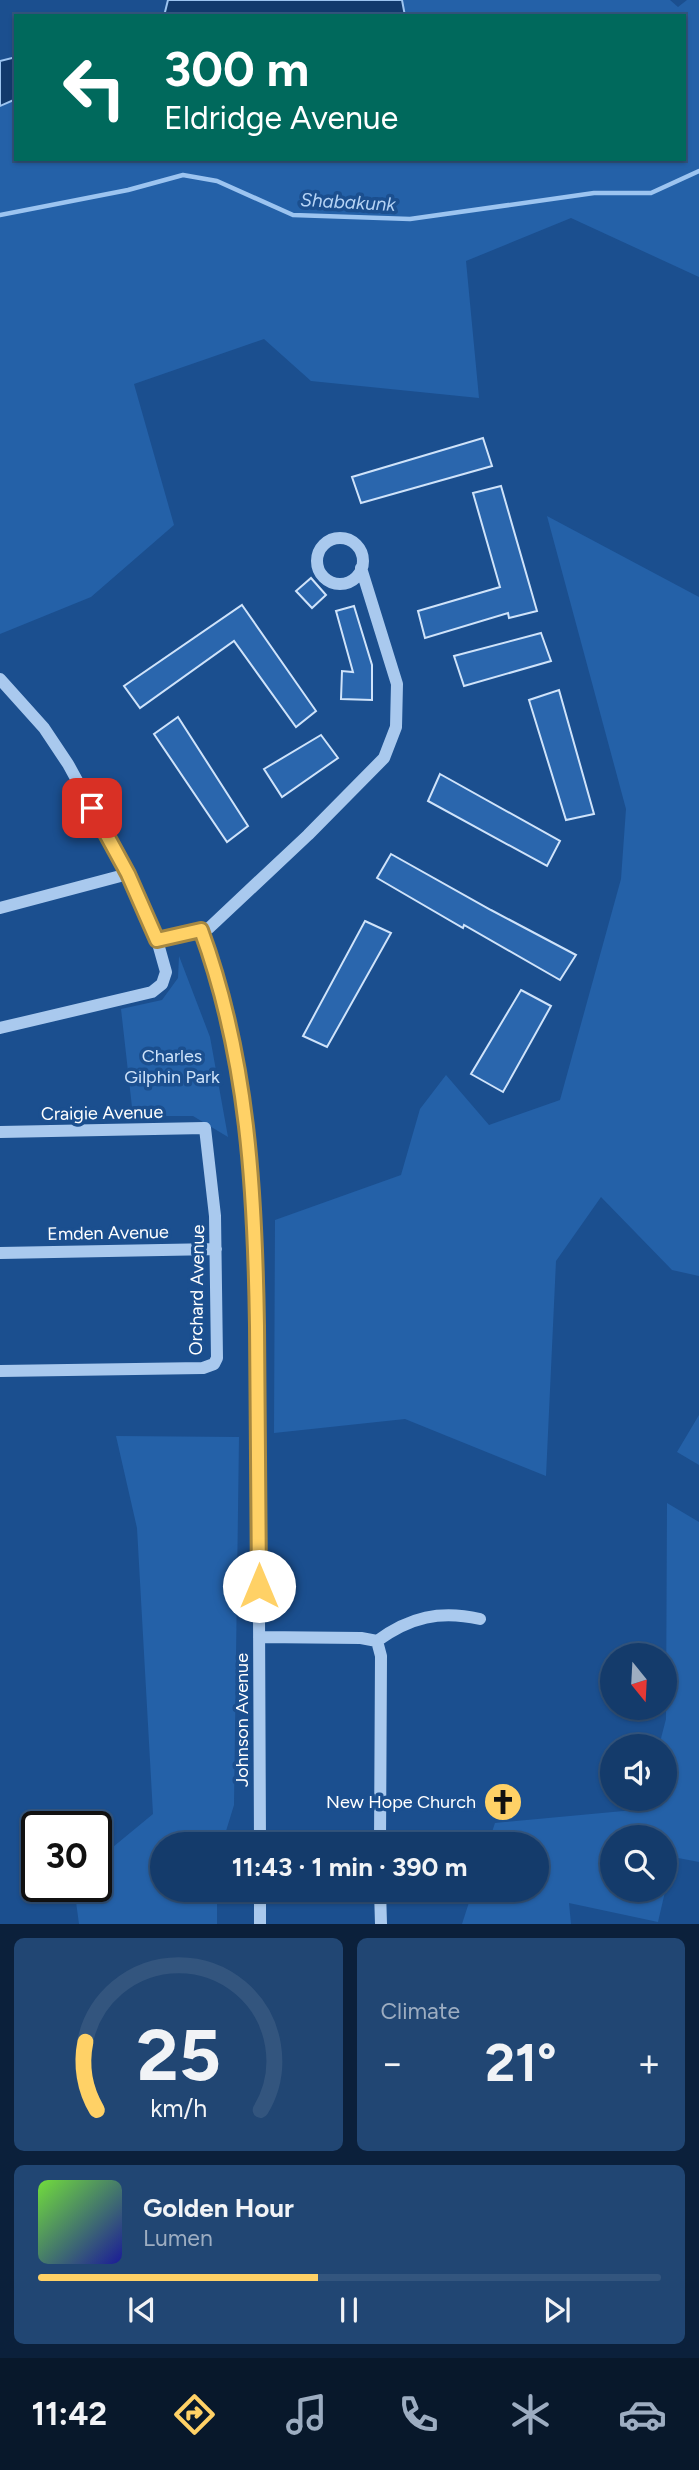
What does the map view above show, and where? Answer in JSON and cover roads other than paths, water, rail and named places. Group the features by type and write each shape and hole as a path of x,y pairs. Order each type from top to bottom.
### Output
{"street":[{"path":"157,940 209,928 374,771 383,758 396,727 397,684 361,568"},
{"path":"0,679 44,728 68,764 128,874 157,940 166,972 162,984 152,992 0,1028"},
{"path":"0,908 128,874"},
{"name":"Johnson Avenue","path":"201,930 224,1004 250,1143 256,1232 260,1832"},
{"name":"Craigie Avenue","path":"0,1132 205,1128"},
{"name":"Orchard Avenue","path":"0,1371 208,1368 217,1358 212,1169 205,1128"},
{"name":"Emden Avenue","path":"0,1253 216,1249"},
{"path":"377,1642 400,1624 423,1618 447,1616 480,1619"},
{"path":"259,1637 361,1638 377,1642"},
{"path":"377,1642 382,1657 380,1832"},
{"path":"260,1902 260,1924"},
{"path":"380,1902 381,1924"}],"waterway":[{"name":"Shabakunk","path":"0,215 128,190 183,175 217,181 293,215 410,219 594,193 651,193 699,171"}],"place":[{"name":"New Hope Church","path":"503,1802"}],"park label":[{"name":"Charles Gilphin Park","path":"172,1066"}]}
